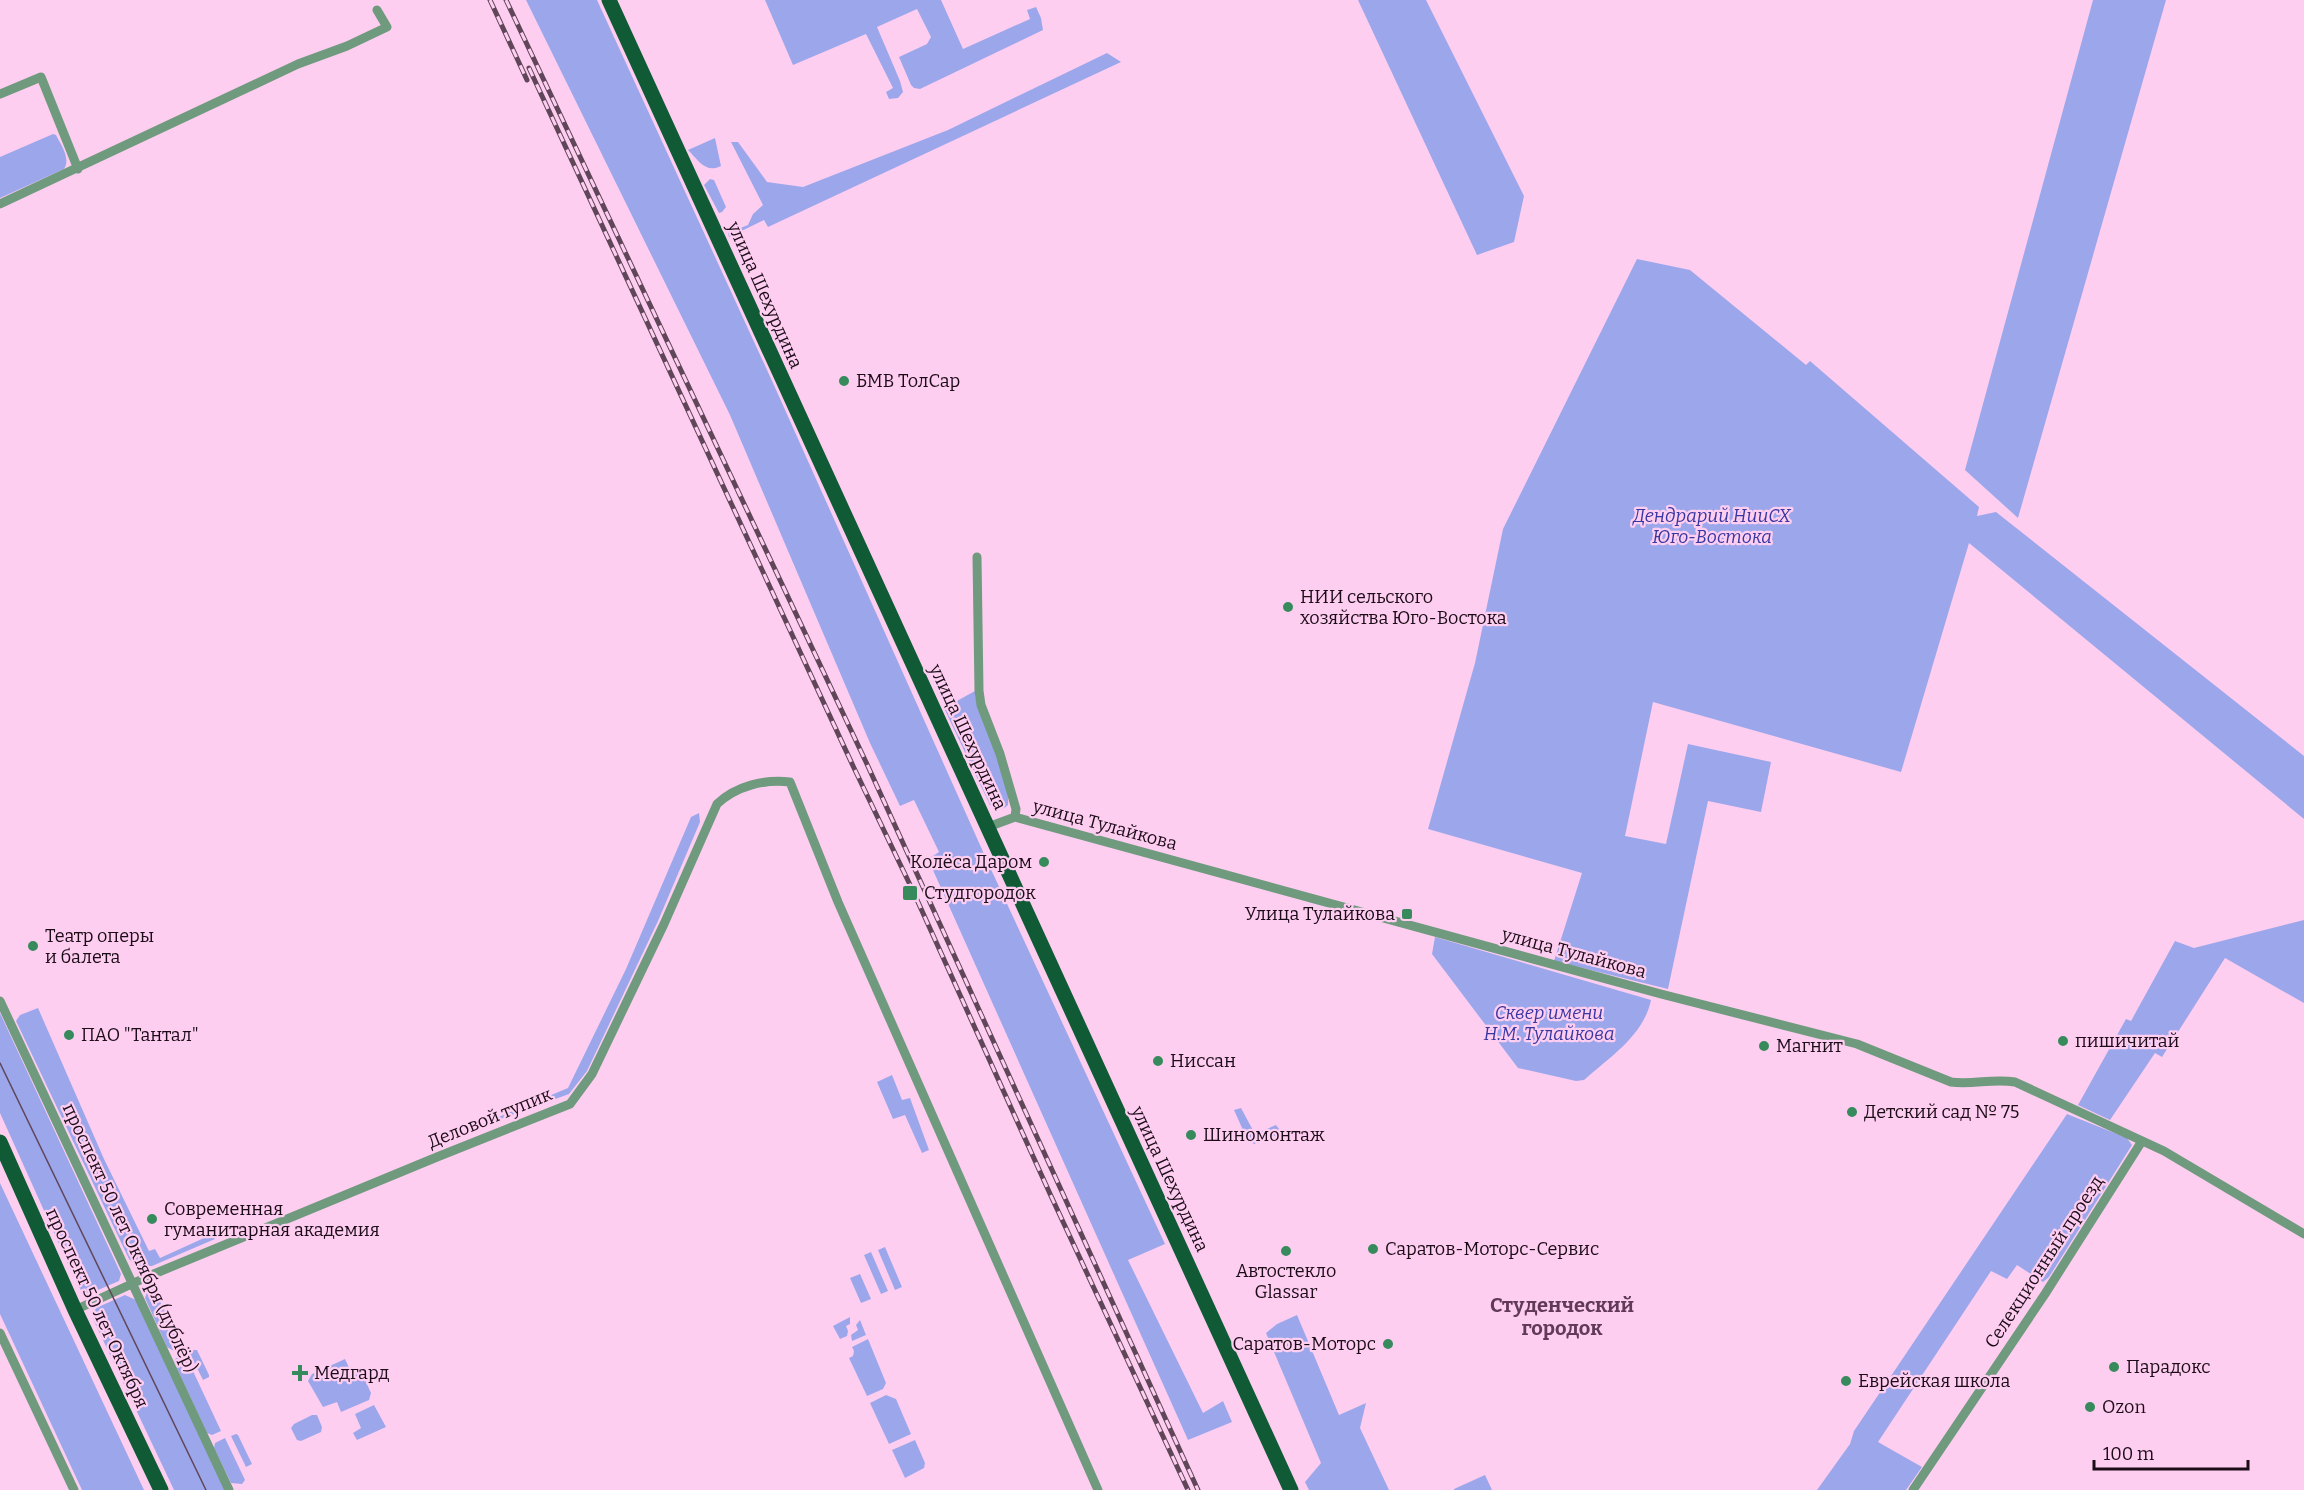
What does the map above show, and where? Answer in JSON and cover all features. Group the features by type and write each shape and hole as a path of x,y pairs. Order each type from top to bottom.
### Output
{"main road":[{"name":"улица Шехурдина","path":"609,0 1292,1490"},
{"name":"проспект 50 лет Октября","path":"0,1142 75,1310 161,1490"}],"street":[{"path":"0,204 298,64 347,46 387,27 377,10"},
{"path":"0,94 41,77 78,169"},
{"path":"977,557 978,691 1014,801 1015,817"},
{"name":"Деловой тупик","path":"75,1310 133,1283 437,1156 570,1104 592,1074 664,924 717,804 741,788 775,780 790,782 838,902 1098,1490"},
{"name":"улица Тулайкова","path":"988,827 1015,817 1661,994 1857,1044 1951,1082 1966,1084 2000,1080 2015,1082 2164,1151 2304,1234"},
{"name":"проспект 50 лет Октября (дублёр)","path":"0,1001 229,1490"},
{"name":"Селекционный проезд","path":"1913,1490 2049,1288 2142,1141"},
{"path":"0,1333 74,1490"}],"green space":[{"path":"526,0 597,0 773,383 989,865 1165,1244 1128,1260 1203,1413 1223,1401 1232,1422 1188,1440 928,859 939,852 914,800 900,806 870,743 730,415"},
{"path":"765,0 941,0 963,49 1030,19 1027,10 1036,7 1043,30 920,89 914,88 899,57 927,44 931,37 917,9 877,27 903,92 898,98 889,99 886,92 893,88 866,34 793,65"},
{"path":"1358,0 1426,0 1524,196 1514,242 1477,255"},
{"path":"2093,0 2166,0 2018,518 1965,470"},
{"path":"1107,53 1121,62 768,227 764,220 729,237 728,233 748,225 753,214 763,205 731,142 738,142 767,182 803,187 948,130"},
{"path":"53,134 56,135 65,152 64,169 0,198 0,157"},
{"path":"715,138 721,166 711,168 703,165 688,150"},
{"path":"710,179 714,180 726,207 719,213 704,185"},
{"name":"Дендрарий НииСХ Юго-Востока","path":"1637,259 1690,270 1806,365 1810,361 1979,507 1977,516 1996,512 2304,756 2304,819 1969,543 1901,772 1653,702 1625,836 1666,844 1688,744 1771,762 1761,812 1708,801 1668,989 1554,961 1582,873 1428,829 1475,663 1503,529"},
{"path":"975,691 980,712 995,744 1005,774 1008,805 1002,809 990,805 944,708"},
{"path":"699,813 700,822 658,921 587,1071 569,1094 443,1140 568,1088 626,969 691,817"},
{"path":"2304,920 2304,1003 2225,958 2162,1057 2155,1053 2110,1120 2078,1105 2126,1019 2131,1021 2175,941 2194,948"},
{"name":"Сквер имени Н.М. Тулайкова","path":"1435,937 1651,1000 1647,1013 1634,1035 1584,1080 1576,1081 1518,1068 1432,954"},
{"path":"38,1008 104,1159 149,1251 155,1249 160,1258 204,1238 203,1235 211,1231 215,1239 152,1266 137,1266 129,1259 16,1021 20,1015"},
{"path":"0,1013 121,1274 119,1281 91,1293 83,1292 78,1286 0,1113"},
{"path":"892,1075 902,1100 910,1098 929,1150 922,1153 905,1115 893,1119 877,1082"},
{"path":"1241,1108 1255,1134 1276,1125 1282,1133 1254,1144 1247,1139 1234,1110"},
{"path":"2067,1114 2127,1138 2132,1145 2049,1277 2043,1282 2017,1265 2007,1279 1991,1271 1878,1442 1922,1467 1906,1490 1817,1490 1850,1444 1854,1431"},
{"path":"0,1183 144,1490 82,1490 0,1314"},
{"path":"885,1247 902,1287 895,1290 878,1250"},
{"path":"871,1252 888,1291 881,1294 864,1255"},
{"path":"860,1274 871,1299 861,1303 850,1278"},
{"path":"153,1287 182,1347 174,1351 167,1347 145,1298 148,1289"},
{"path":"125,1295 136,1300 225,1490 174,1490 94,1321 93,1315 96,1308"},
{"path":"1297,1315 1339,1415 1366,1403 1360,1428 1389,1490 1309,1490 1305,1482 1321,1463 1266,1333 1277,1324"},
{"path":"850,1317 850,1324 846,1326 847,1336 840,1339 833,1326"},
{"path":"860,1320 866,1335 852,1341 851,1335 858,1330 856,1325"},
{"path":"868,1339 886,1383 883,1389 867,1396 849,1358 853,1356 852,1347"},
{"path":"197,1350 209,1375 203,1380 189,1352"},
{"path":"185,1354 221,1431 212,1435 207,1433 174,1362 176,1358"},
{"path":"345,1359 352,1374 361,1371 371,1393 369,1400 341,1412 337,1402 323,1407 308,1381 312,1374"},
{"path":"886,1395 896,1399 911,1434 889,1444 870,1403"},
{"path":"374,1405 386,1427 357,1440 353,1433 361,1428 355,1414"},
{"path":"312,1415 317,1415 322,1427 321,1432 301,1441 297,1440 291,1428 294,1424"},
{"path":"236,1434 252,1464 246,1467 231,1436"},
{"path":"225,1438 245,1480 242,1484 231,1483 214,1448 215,1443"},
{"path":"915,1440 925,1463 924,1468 905,1478 892,1450"},
{"path":"1485,1475 1492,1490 1454,1490 1454,1489"}],"tram line":[{"path":"0,1063 206,1490"}],"railway":[{"path":"490,0 527,80"},
{"path":"506,0 866,762 1198,1490"},
{"path":"529,68 913,891 1051,1196 1188,1490"}],"place":[{"name":"БМВ ТолСар","path":"844,381"},
{"name":"НИИ сельского хозяйства Юго-Востока","path":"1288,607"},
{"name":"Колёса Даром","path":"1044,862"},
{"name":"Студгородок","path":"910,893"},
{"name":"Улица Тулайкова","path":"1407,914"},
{"name":"Театр оперы и балета","path":"33,946"},
{"name":"ПАО \"Тантал\"","path":"69,1035"},
{"name":"пишичитай","path":"2063,1041"},
{"name":"Магнит","path":"1764,1046"},
{"name":"Ниссан","path":"1158,1061"},
{"name":"Детский сад № 75","path":"1852,1112"},
{"name":"Шиномонтаж","path":"1191,1135"},
{"name":"Современная гуманитарная академия","path":"152,1219"},
{"name":"Саратов-Моторс-Сервис","path":"1373,1249"},
{"name":"Автостекло Glassar","path":"1286,1251"},
{"name":"Саратов-Моторс","path":"1388,1344"},
{"name":"Парадокс","path":"2114,1367"},
{"name":"Медгард","path":"300,1373"},
{"name":"Еврейская школа","path":"1846,1381"},
{"name":"Ozon","path":"2090,1407"}],"district":[{"name":"Студенческий городок","path":"1562,1316"}]}
